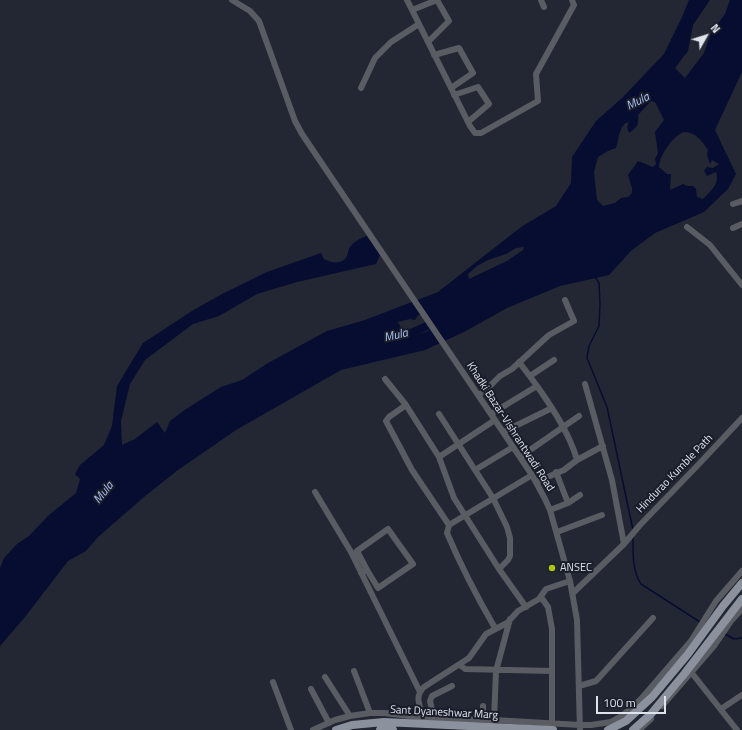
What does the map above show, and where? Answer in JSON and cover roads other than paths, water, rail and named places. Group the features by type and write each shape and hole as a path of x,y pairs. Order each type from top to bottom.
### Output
{"main road":[{"path":"608,730 626,722 652,698 710,617 742,583"},
{"path":"633,730 651,714 713,641 742,599"},
{"name":"Sant Dyaneshwar Marg","path":"336,730 352,725 371,722 552,726"},
{"name":"Sant Dyaneshwar Marg","path":"380,730 393,730"}],"street":[{"name":"Khadki Bazar-Vishrantwadi Road","path":"232,0 250,11 259,21 302,134 532,475 545,499 557,532 574,593 577,620 580,728"},
{"path":"412,10 437,0 449,21 428,42"},
{"path":"541,0 544,7"},
{"path":"410,1 412,10 468,122 475,133 481,134 538,101 536,74 574,5 572,0"},
{"path":"361,88 375,58 390,42 419,24"},
{"path":"434,55 459,48 473,73 451,88"},
{"path":"454,95 478,86 489,104 468,122"},
{"path":"733,204 742,201"},
{"path":"733,228 742,224"},
{"path":"687,227 710,246 742,284"},
{"path":"478,395 519,362 549,335 574,321 566,300"},
{"path":"530,376 554,360"},
{"path":"519,362 552,408 574,450 577,460"},
{"path":"385,379 406,405 439,457 454,498 526,607"},
{"path":"586,384 612,480 624,544"},
{"path":"491,414 537,386"},
{"path":"406,405 389,417 386,421 412,470 449,525"},
{"path":"503,432 552,408"},
{"path":"439,414 493,498 507,526 510,538 510,556 500,569"},
{"path":"520,457 579,416"},
{"name":"Hindurao Kumble Path","path":"574,593 624,544 640,525 742,418"},
{"path":"439,457 495,420"},
{"path":"536,482 556,472 564,470 577,460 603,446"},
{"path":"475,470 513,447"},
{"path":"556,472 568,503"},
{"path":"495,628 474,591 447,533 449,525 532,475"},
{"path":"315,492 350,552 364,572 378,588 412,564 388,529 357,551 364,572 378,610 420,692"},
{"path":"550,510 568,503 580,495"},
{"path":"557,532 602,515"},
{"path":"710,617 716,601 742,571"},
{"path":"421,723 418,696 424,687 460,665 472,655 486,634 507,623 518,611 542,597 543,593 548,588 570,581"},
{"path":"542,597 548,607 552,629 552,726"},
{"path":"724,626 742,609"},
{"path":"494,720 496,671 510,618"},
{"path":"579,686 596,681 653,618"},
{"path":"313,730 329,722 350,716 384,712 421,723 434,719 482,719 580,728 604,724 622,716 647,692 700,633"},
{"path":"639,730 663,710 713,641"},
{"path":"460,665 465,669 496,671 552,671"},
{"path":"354,672 370,713"},
{"path":"691,672 737,730"},
{"path":"325,677 350,716"},
{"path":"273,682 291,730"},
{"path":"434,719 430,701 432,696 452,686"},
{"path":"311,689 329,722"},
{"path":"721,709 742,695"},
{"path":"482,719 483,706"}],"water":[{"path":"689,0 710,0 693,25 688,51 675,68 685,78 704,53 711,33 725,14 730,0 742,0 742,72 715,130 736,174 728,189 704,212 655,233 631,251 609,275 560,286 507,308 464,332 425,350 341,370 236,430 178,470 98,537 86,551 68,561 25,617 0,646 0,568 4,558 17,544 29,536 49,515 76,493 80,479 75,474 80,465 104,445 112,426 117,386 143,343 192,311 222,294 267,272 321,253 324,259 331,262 340,262 346,258 350,247 354,243 369,235 381,253 376,264 297,282 257,294 219,316 193,324 145,360 130,384 121,421 122,445 135,439 157,422 165,433 170,421 186,409 221,387 242,380 268,363 327,331 365,320 438,292 521,227 556,206 571,183 572,157 596,121 622,98 664,54","holes":["651,101 655,102 664,120 655,132 658,153 655,159 656,164 653,167 638,161 628,175 632,193 628,197 621,198 615,203 603,206 597,200 594,172 598,157 616,148 621,129 626,123 629,122 627,127 629,133 636,128 638,124 638,115","683,132 688,132 695,135 708,150 707,155 710,164 712,160 719,164 713,168 707,167 704,171 707,176 716,172 717,180 714,187 703,199 697,197 696,189 693,186 683,184 670,190 671,174 667,174 659,167 664,152 671,142","524,247 523,250 507,261 469,279 468,274 477,266 488,260 506,254 516,248","418,315 425,315 432,324 428,331 413,336 404,334 398,322 410,319 415,320"]}],"waterway":[{"path":"595,277 599,283 599,326 589,346 587,358 607,407 633,530"},
{"name":"Mula","path":"397,337 404,336 436,322"},
{"path":"633,537 633,555 636,573 641,584 700,622"},
{"path":"725,634 734,639 742,638"}],"place":[{"name":"ANSEC","path":"552,568"}]}
